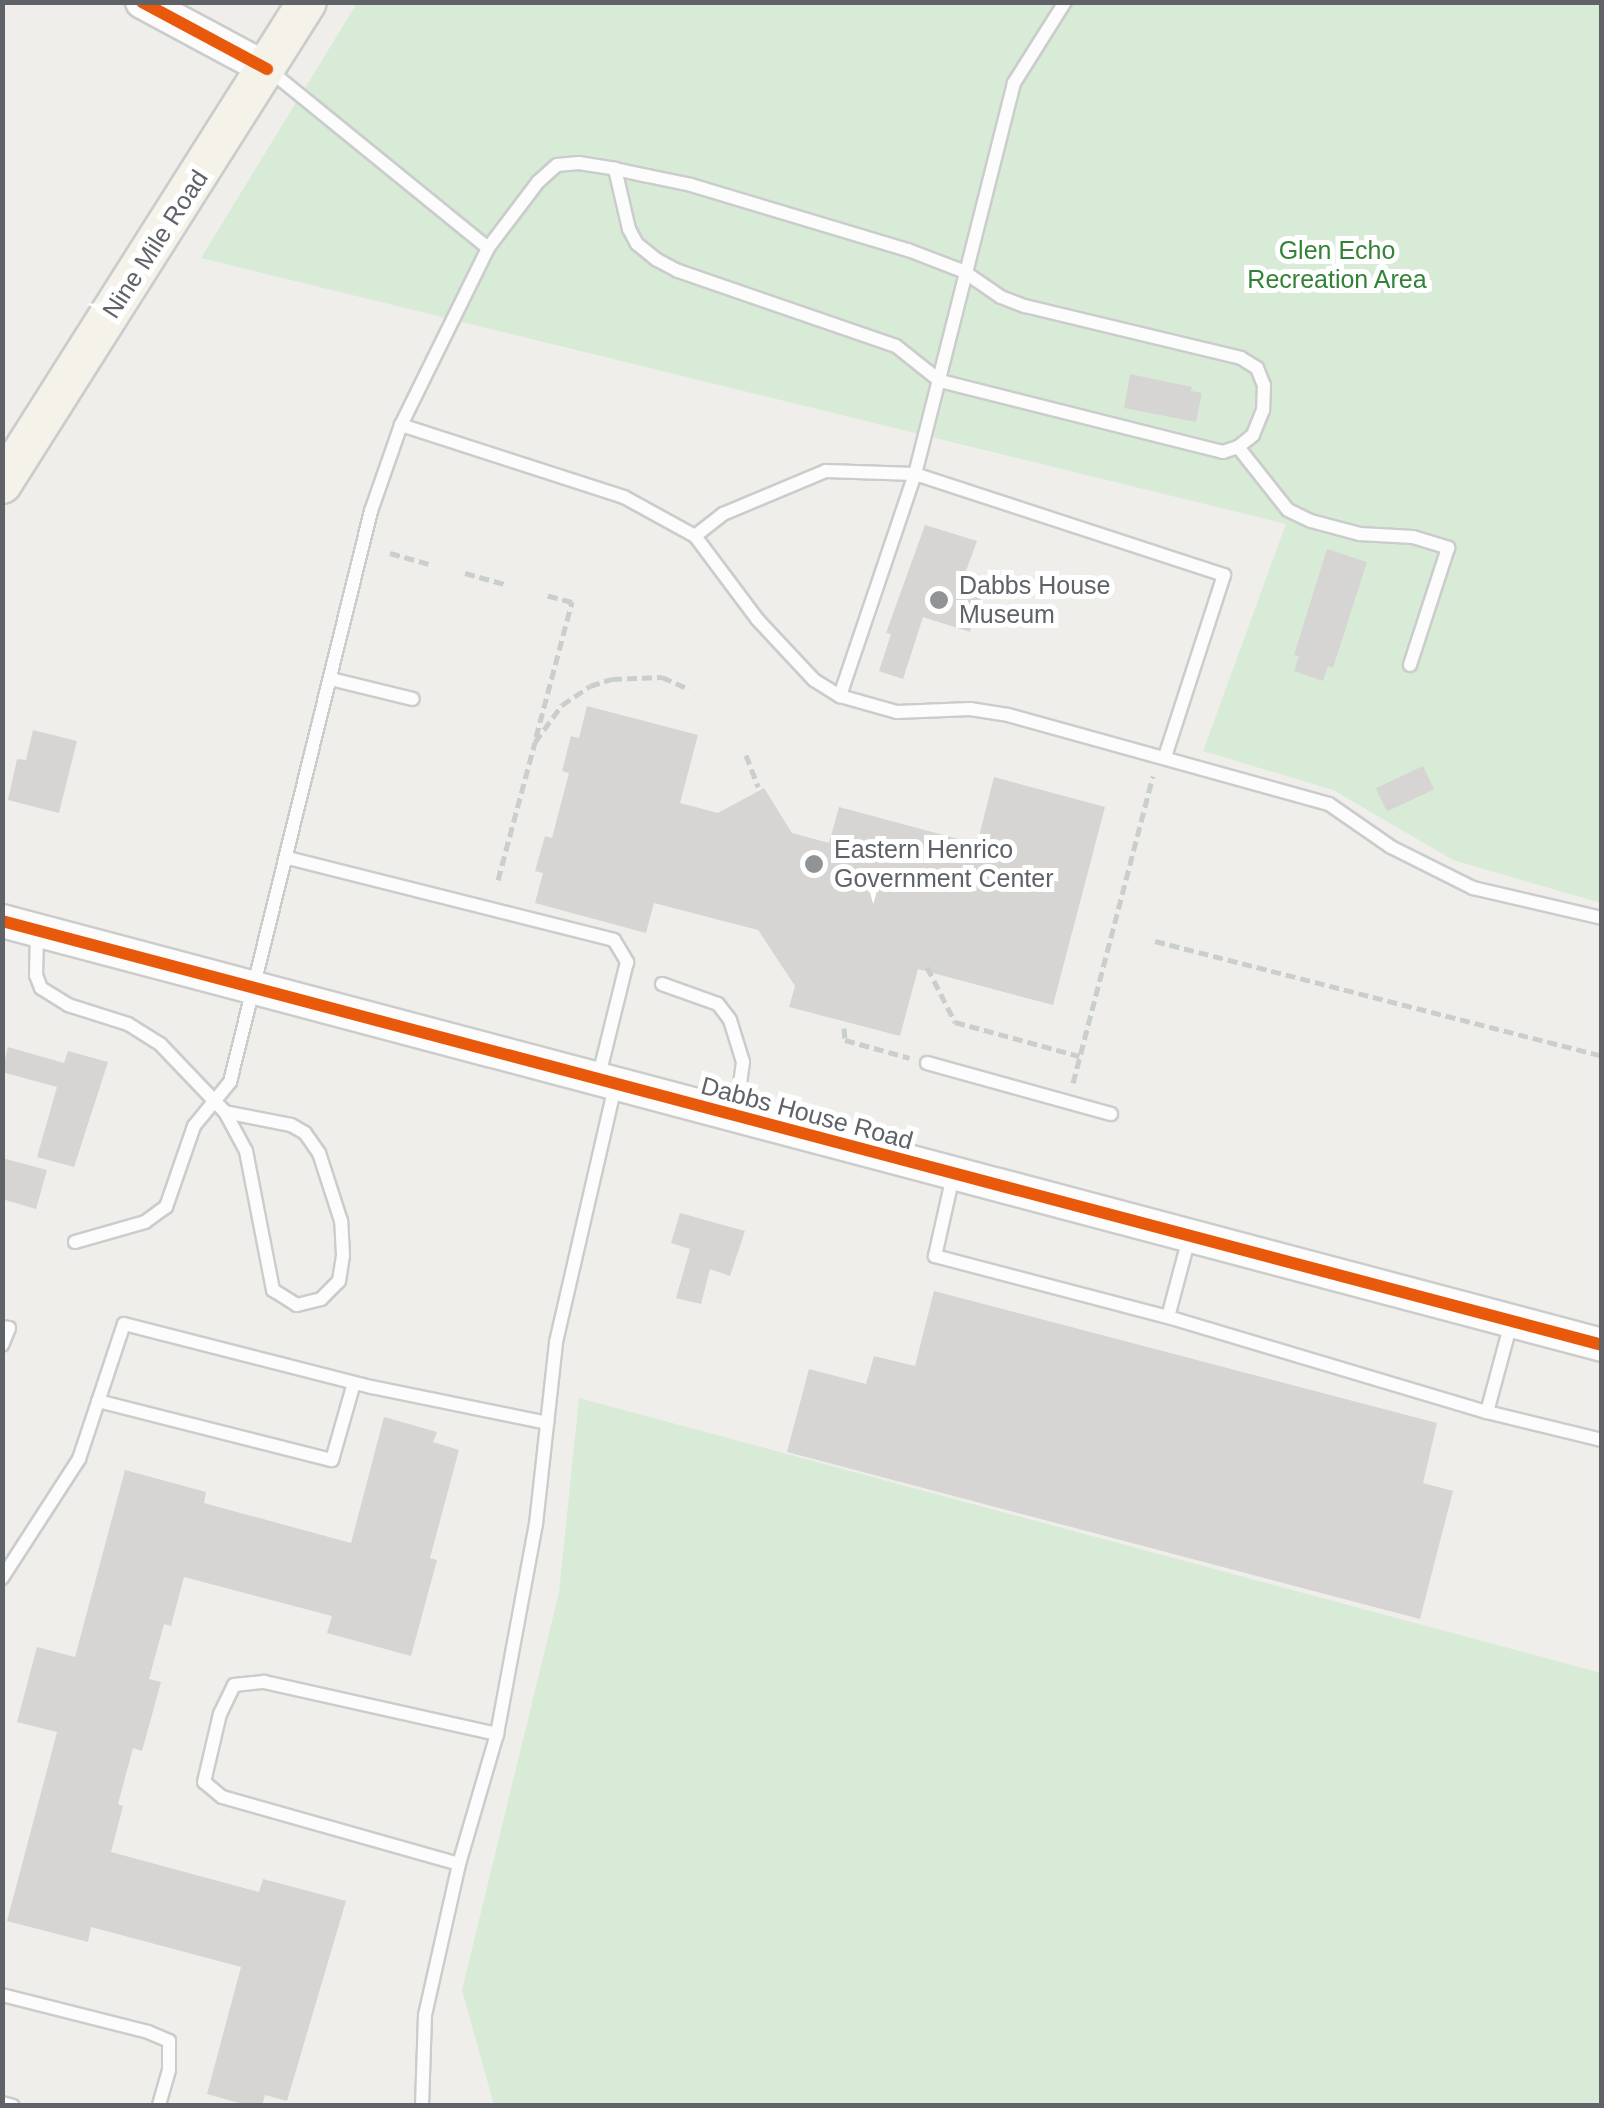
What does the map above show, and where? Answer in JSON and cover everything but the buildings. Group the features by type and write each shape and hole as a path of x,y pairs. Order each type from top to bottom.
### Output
{"main road":[{"name":"Nine Mile Road","path":"2,484 308,2"}],"street":[{"path":"142,2 267,68"},
{"name":"Dabbs House Road","path":"2,921 1189,1238 1599,1340"}],"lane":[{"path":"840,696 915,474 1014,83 1065,2"},
{"path":"267,68 488,248"},
{"path":"75,1242 145,1222 166,1207 194,1126 230,1082 371,511 400,425 488,248 538,182 557,165 579,163 615,170 691,185 908,250 964,271 1002,297 1025,306 1241,358 1257,368 1264,385 1262,410 1253,435 1238,447 1222,452 940,381 896,346 678,271 657,260 637,244 629,229 615,170"},
{"path":"400,425 624,497 695,536 757,618 814,680 840,696 898,712 970,709 1008,715 1329,804 1392,846 1473,888 1602,918"},
{"path":"1238,447 1288,510 1340,531 1413,537 1448,548 1410,665"},
{"path":"695,536 723,514 826,472 915,474 1224,576 1165,757"},
{"path":"331,679 412,699"},
{"path":"288,858 614,940 628,962 556,1342 536,1524 496,1734 459,1864 425,2015 422,2106"},
{"path":"38,930 36,976 41,988 68,1006 128,1024 160,1045 225,1112 246,1151 258,1200 268,1281 285,1300 296,1305 322,1298 339,1280 343,1254 341,1221 319,1153 305,1134 291,1125 225,1112"},
{"path":"662,984 718,1004 730,1020 742,1062 735,1116"},
{"path":"928,1063 1111,1114"},
{"path":"953,1176 935,1256 1168,1317 1487,1412 1602,1440"},
{"path":"1168,1317 1189,1238"},
{"path":"1487,1412 1512,1321"},
{"path":"2,1578 79,1459 124,1324 354,1383 547,1423"},
{"path":"2,1326 8,1328 2,1345"},
{"path":"98,1400 332,1460 354,1383"},
{"path":"459,1864 222,1797 204,1782 220,1714 234,1685 264,1682 496,1734"},
{"path":"2,1995 148,2032 169,2041 169,2070 158,2106"},
{"path":"2,2103 13,2106"}],"path":[{"path":"390,553 430,564"},
{"path":"466,573 508,584"},
{"path":"498,880 572,602 545,595"},
{"path":"534,742 562,705 590,686 636,676 662,677 688,689"},
{"path":"746,756 758,788"},
{"path":"1072,1085 1152,776"},
{"path":"1156,941 1602,1056"},
{"path":"928,967 955,1022 1079,1056"},
{"path":"844,1028 845,1040 928,1063"}],"green space":[{"name":"Glen Echo Recreation Area","path":"357,3 1601,3 1601,903 1453,860 1333,790 1203,751 1286,524 201,258"},
{"path":"579,1398 1601,1673 1601,2105 494,2105 462,1990 559,1592"}],"cycle path":[{"path":"142,2 267,69"},
{"path":"2,921 1602,1345"}],"place":[{"name":"Dabbs House Museum","path":"939,600"},
{"name":"Eastern Henrico Government Center","path":"814,864"}]}
